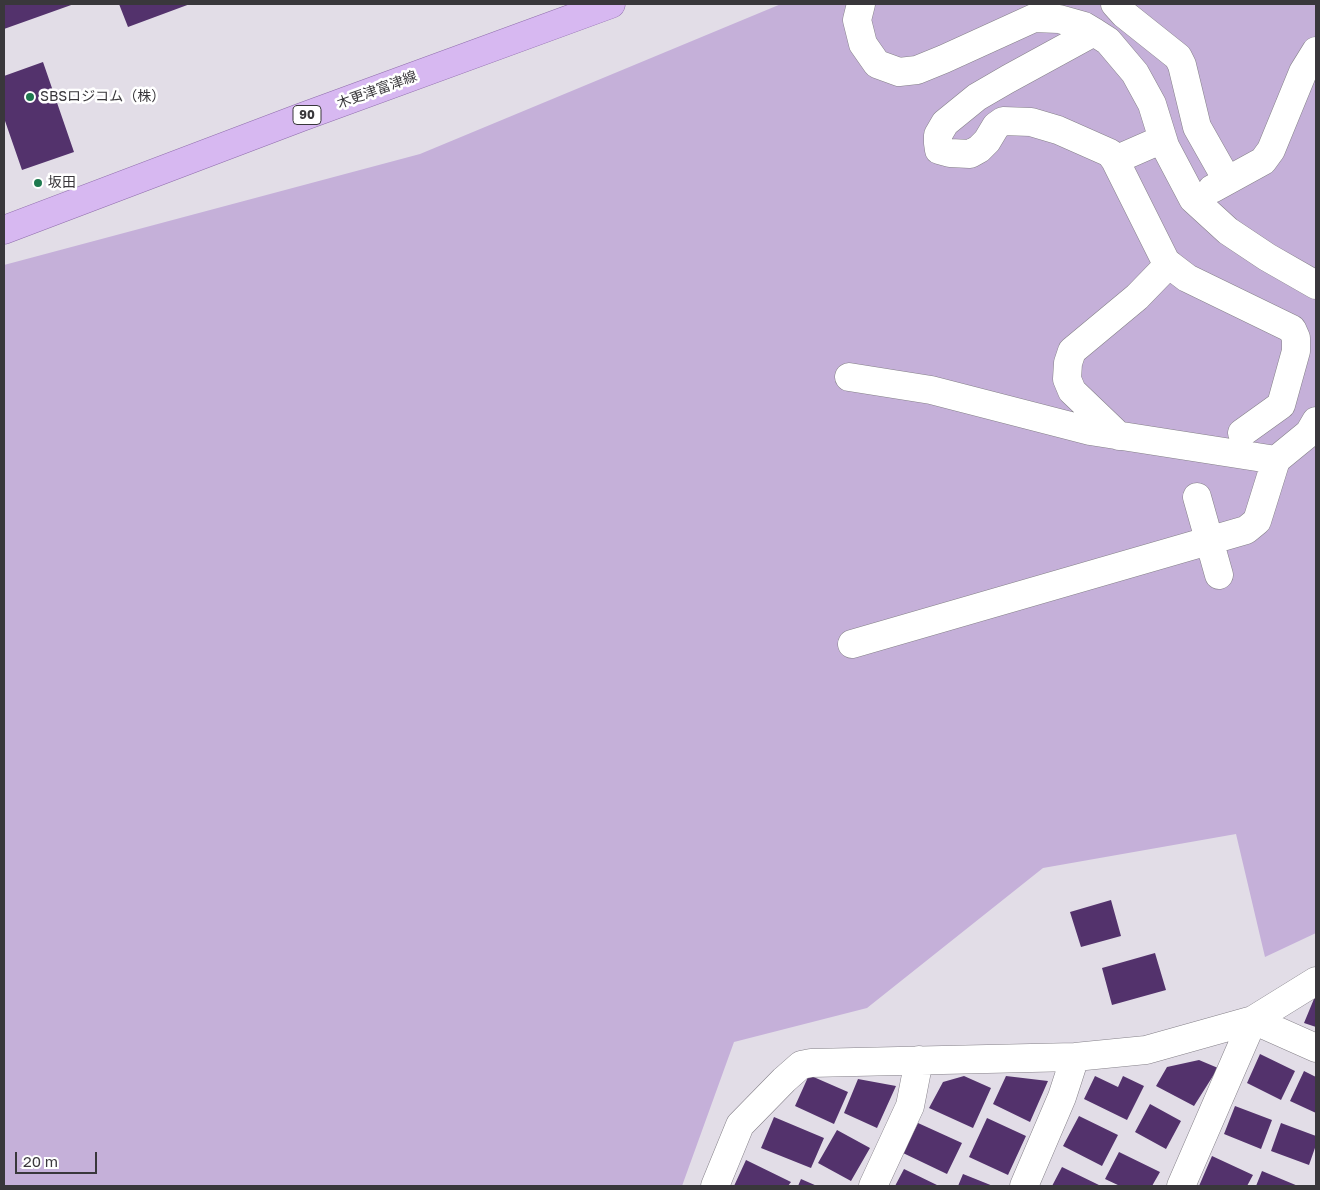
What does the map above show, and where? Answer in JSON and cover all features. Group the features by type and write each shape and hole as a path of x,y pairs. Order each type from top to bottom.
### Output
{"main road":[{"name":"木更津富津線","path":"4,230 611,4"}],"street":[{"path":"861,4 857,20 863,44 877,64 899,72 917,70 1034,18 1059,19 1084,26 1094,32 1108,41 1135,73 1152,104 1164,142 1193,199 1228,231 1267,257 1316,285"},
{"path":"1114,4 1178,57 1182,65 1197,127 1227,180"},
{"path":"1094,32 977,97 946,123 938,135 939,150 950,153 970,154 979,149 987,141 996,126 1003,121 1031,122 1058,130 1110,153 1166,262 1187,278 1292,329 1296,338 1296,352 1281,405 1242,433"},
{"path":"1193,199 1264,161 1271,150 1303,72 1316,51"},
{"path":"1115,160 1164,142 1197,127"},
{"path":"1119,436 1072,391 1066,379 1068,363 1072,351 1138,297 1169,264"},
{"path":"849,377 931,390 1090,431 1276,460"},
{"path":"852,644 1246,530 1257,521 1276,460 1309,433 1316,421"},
{"path":"1197,497 1219,575"},
{"path":"715,1186 740,1125 800,1065 811,1063 1075,1057 1146,1050 1253,1020 1316,981"},
{"path":"1253,1020 1316,1048"},
{"path":"1181,1186 1253,1020"},
{"path":"1024,1186 1062,1097 1075,1057"},
{"path":"873,1186 910,1106 919,1060"}],"shaded area":[{"path":"781,4 1316,4 1316,933 1265,957 1236,834 1043,868 867,1008 734,1042 682,1186 4,1186 4,265 420,154"}],"building":[{"path":"4,4 74,4 4,29"},
{"path":"119,4 190,4 128,27"},
{"name":"SBSロジコム（株）","path":"43,62 74,152 22,170 4,118 4,76"},
{"path":"1111,900 1121,936 1081,947 1070,912"},
{"path":"1155,953 1166,990 1112,1005 1102,968"},
{"path":"1316,994 1316,1027 1304,1023"},
{"path":"1260,1054 1295,1071 1281,1100 1247,1083"},
{"path":"1199,1060 1218,1068 1194,1106 1156,1086 1167,1067"},
{"path":"1304,1071 1316,1077 1316,1113 1290,1101"},
{"path":"809,1075 848,1092 834,1124 795,1106"},
{"path":"964,1076 991,1088 973,1128 929,1108 943,1082"},
{"path":"1006,1076 1048,1081 1030,1122 993,1104"},
{"path":"1095,1076 1118,1087 1123,1076 1144,1086 1127,1120 1084,1099"},
{"path":"858,1079 896,1086 877,1128 844,1113"},
{"path":"1150,1104 1181,1121 1166,1149 1135,1132"},
{"path":"1235,1106 1272,1120 1261,1149 1224,1134"},
{"path":"1079,1116 1118,1135 1102,1166 1063,1146"},
{"path":"774,1117 824,1138 811,1168 761,1148"},
{"path":"987,1118 1026,1136 1008,1175 969,1157"},
{"path":"918,1123 962,1143 947,1174 903,1153"},
{"path":"1281,1123 1316,1136 1316,1145 1309,1165 1271,1151"},
{"path":"837,1130 870,1148 851,1181 818,1163"},
{"path":"1119,1152 1160,1172 1152,1186 1120,1186 1105,1179"},
{"path":"1212,1156 1253,1175 1247,1186 1199,1186"},
{"path":"746,1160 791,1182 788,1186 734,1186"},
{"path":"1062,1167 1101,1186 1052,1186"},
{"path":"904,1169 939,1186 895,1186"},
{"path":"1262,1171 1298,1186 1256,1186"},
{"path":"963,1174 993,1186 958,1186"},
{"path":"801,1179 817,1186 798,1186"}],"place":[{"name":"SBSロジコム（株）","path":"30,97"},
{"name":"坂田","path":"38,183"}]}
